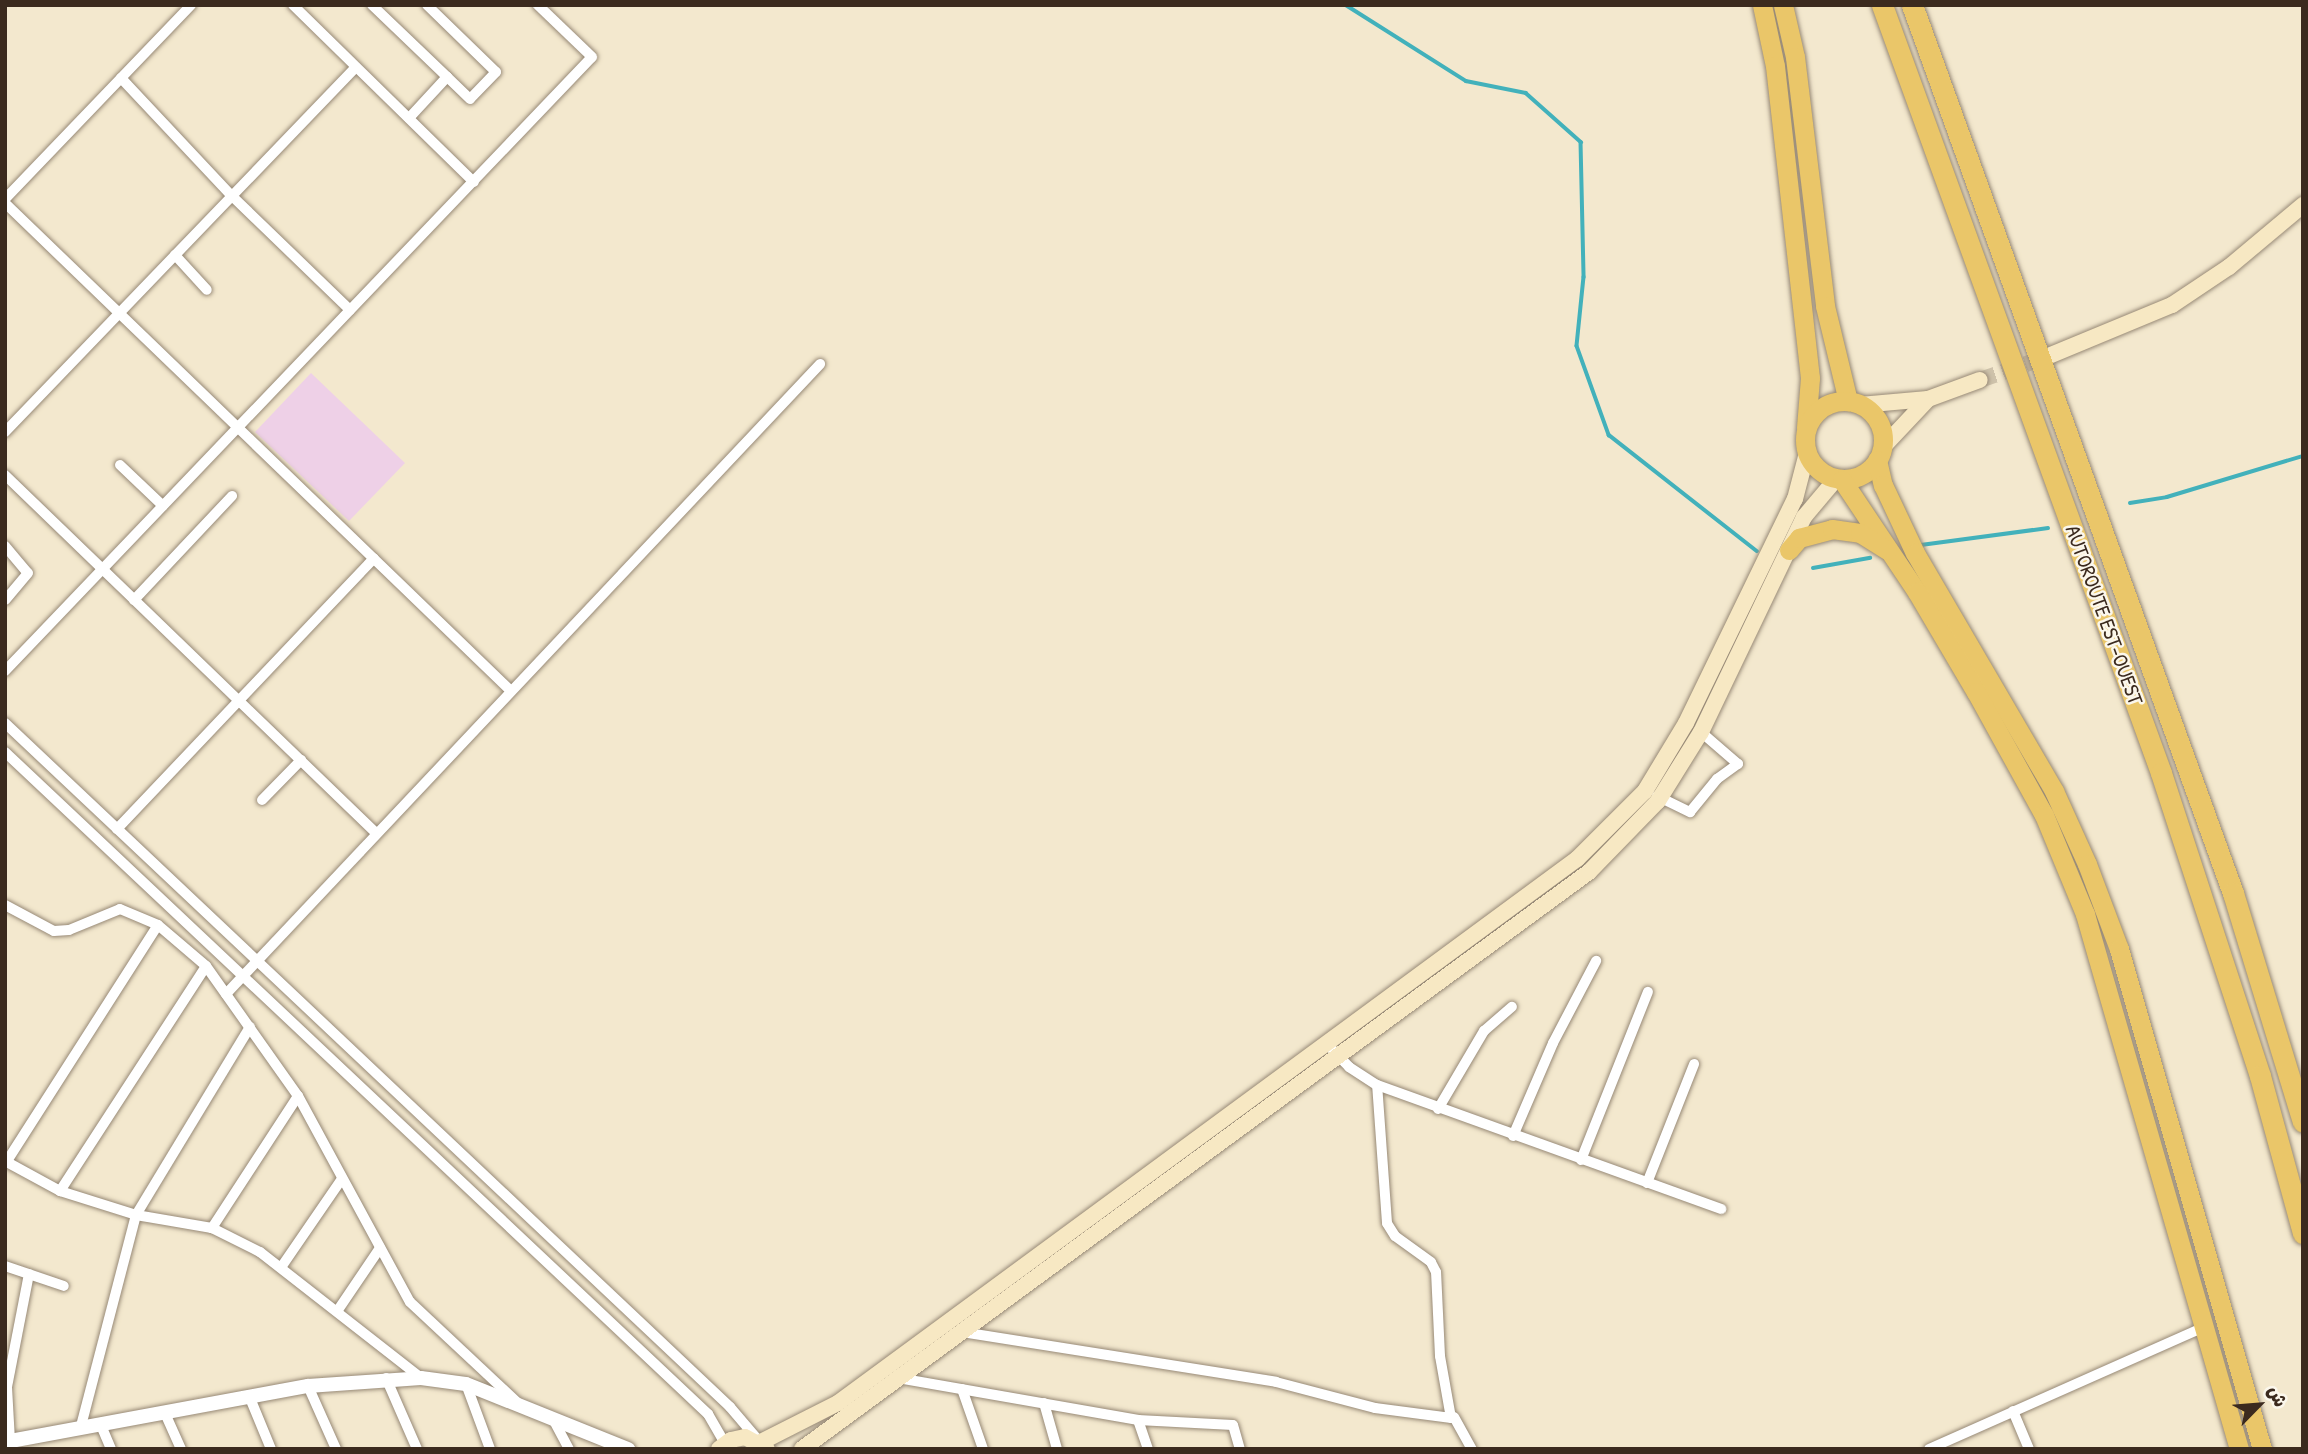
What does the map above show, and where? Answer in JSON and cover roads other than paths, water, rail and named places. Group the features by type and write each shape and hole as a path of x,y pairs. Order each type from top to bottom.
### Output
{"highway":[{"path":"1762,5 1775,66 1810,378 1807,453 1822,473 1839,479 1858,476 1880,454"},
{"path":"1783,5 1795,57 1825,306 1854,403 1879,423 1880,454 1901,525 2054,791 2087,864 2119,949 2262,1449"},
{"name":"AUTOROUTE EST-OUEST","path":"1882,5 2161,773 2260,1076 2303,1233"},
{"name":"AUTOROUTE EST-OUEST","path":"1912,5 2233,893 2303,1122"},
{"path":"1806,428 1822,407 1854,403"},
{"path":"1839,479 1894,555 2044,815 2085,914 2239,1449"},
{"path":"1789,551 1799,538 1818,531 1850,529 1894,555"}],"main road":[{"path":"2052,355 2172,305 2229,267 2303,205"},
{"path":"1854,403 1928,399 1980,380"},
{"path":"1880,454 1928,399"},
{"path":"802,1449 1273,1104 1332,1050 1577,859 1645,791 1686,723 1795,499 1807,453"},
{"path":"722,1446 738,1437 762,1444 838,1403 1262,1091 1332,1050 1589,872 1661,797 1701,732 1804,517 1839,479"},
{"path":"1262,1091 1273,1104"}],"street":[{"path":"191,5 5,201 510,690"},
{"path":"293,5 474,181"},
{"path":"302,15 312,5"},
{"path":"372,5 470,99 496,72 427,5"},
{"path":"5,671 592,57 538,5"},
{"path":"5,432 356,67"},
{"path":"408,118 447,77"},
{"path":"121,78 232,196 350,310"},
{"path":"175,255 208,290"},
{"path":"226,994 375,832 820,364"},
{"path":"120,465 163,506"},
{"path":"5,475 375,832"},
{"path":"134,600 232,496"},
{"path":"5,546 28,573 5,600"},
{"path":"117,829 374,558"},
{"path":"5,723 725,1402 762,1444"},
{"path":"1645,791 1690,812 1717,779 1738,764 1701,732"},
{"path":"5,752 708,1414 722,1446"},
{"path":"262,800 301,760"},
{"path":"5,905 54,931 69,930 120,909 158,925 206,966 298,1096 341,1180 410,1302 525,1410"},
{"path":"158,925 6,1161 60,1191 136,1215 212,1228 282,1266 421,1378"},
{"path":"1513,1136 1558,1032 1596,961"},
{"path":"60,1191 206,966"},
{"path":"1581,1160 1648,992"},
{"path":"1438,1109 1484,1031 1512,1007"},
{"path":"81,1426 136,1215 250,1027"},
{"path":"1332,1050 1377,1085 1721,1209"},
{"path":"1647,1183 1694,1064"},
{"path":"1377,1085 1387,1223 1395,1236 1431,1262 1436,1272 1440,1356 1454,1417 1472,1449"},
{"path":"212,1228 298,1096"},
{"path":"282,1266 341,1180"},
{"path":"338,1310 380,1248"},
{"path":"5,1266 64,1286"},
{"path":"29,1274 7,1387 8,1442 32,1443 81,1426 308,1386 386,1378 421,1378 466,1384 525,1410 628,1449"},
{"path":"1929,1449 2204,1326"},
{"path":"962,1332 1276,1382 1437,1420 1454,1417"},
{"path":"386,1378 417,1449"},
{"path":"898,1378 1138,1420 1233,1425 1240,1449"},
{"path":"466,1384 490,1449"},
{"path":"308,1386 336,1449"},
{"path":"962,1389 983,1449"},
{"path":"250,1398 271,1449"},
{"path":"1044,1403 1057,1449"},
{"path":"164,1411 181,1449"},
{"path":"2013,1411 2029,1449"},
{"path":"554,1419 569,1449"},
{"path":"1138,1420 1148,1449"},
{"path":"100,1423 111,1449"}],"waterway":[{"path":"1346,5 1466,81 1526,93 1581,142 1584,277 1577,346 1609,435 1757,551"},
{"path":"2130,503 2167,497 2303,456"},
{"path":"1921,545 2048,528"},
{"path":"1813,568 1870,558"}],"tunnel":[{"path":"1980,380 2049,356"}]}
